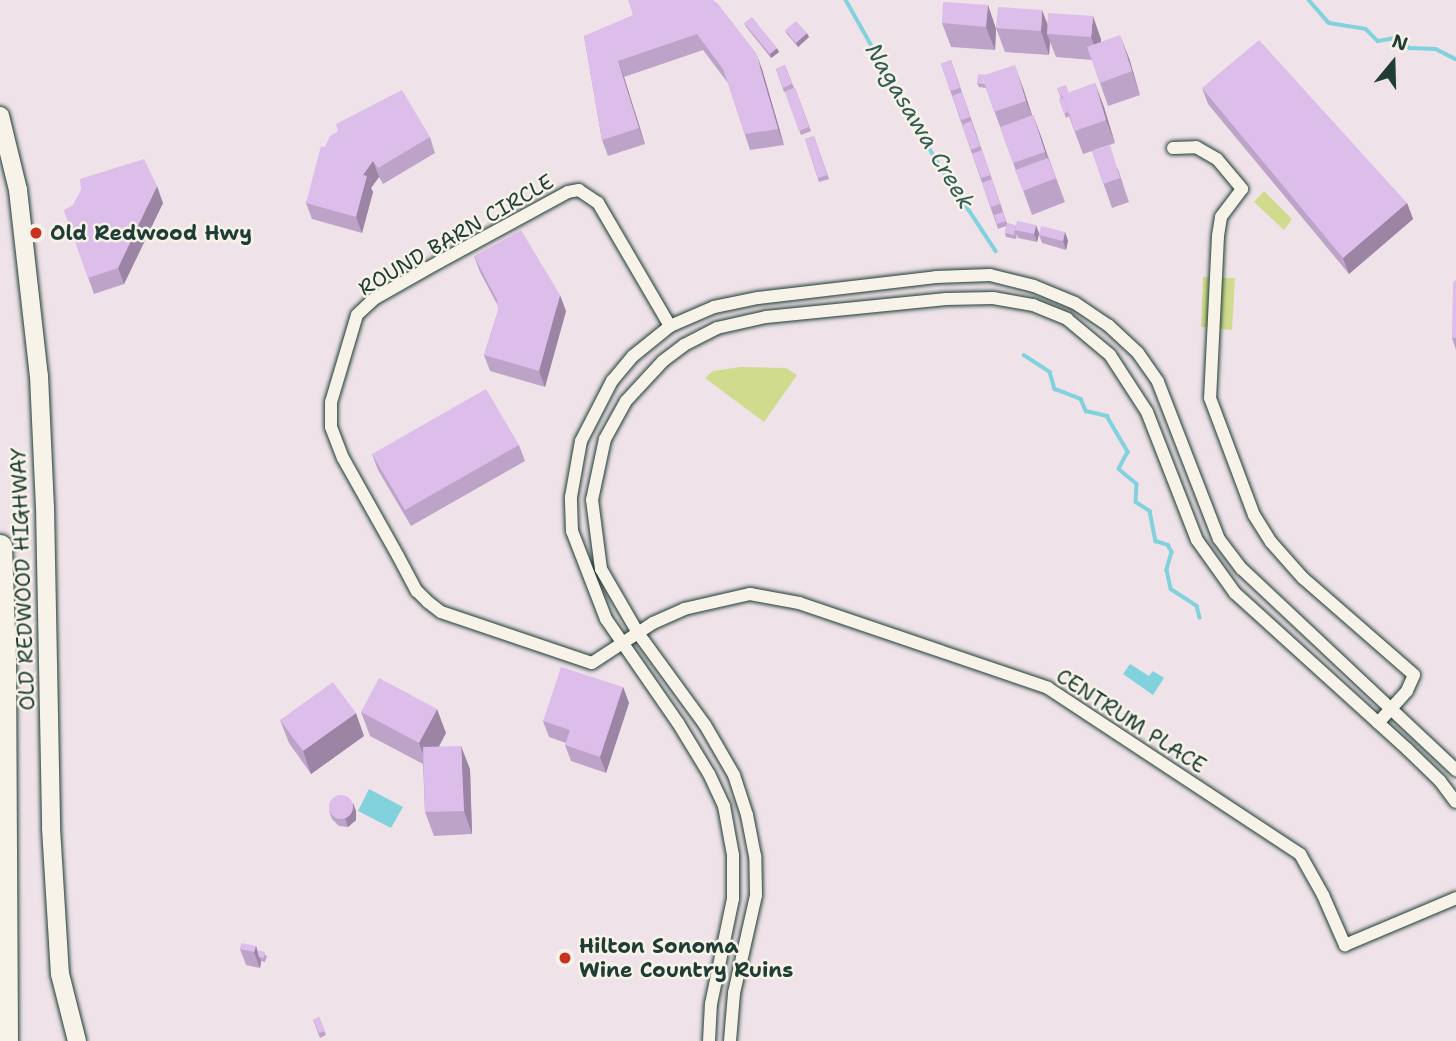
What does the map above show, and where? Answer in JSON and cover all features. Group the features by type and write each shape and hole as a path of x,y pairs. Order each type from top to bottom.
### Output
{"highway":[{"path":"0,546 4,660 6,1041"}],"main road":[{"name":"OLD REDWOOD HIGHWAY","path":"0,116 18,190 38,376 45,508 51,828 60,974 77,1041"}],"street":[{"path":"1173,148 1196,147 1217,159 1242,189 1222,217 1217,236 1210,397 1254,515 1270,542 1303,579 1412,672 1413,682 1378,723"},
{"name":"ROUND BARN CIRCLE","path":"638,633 592,663 441,612 428,603 417,591 343,458 331,427 331,402 345,344 357,315 374,299 568,192 579,190 598,203 670,326"},
{"path":"709,1041 711,1004 733,898 733,855 724,806 709,774 678,723 623,645 590,582 572,531 575,469 581,442 612,381 633,356 670,326 715,307 758,298 936,277 990,275 1034,286 1075,303 1108,325 1138,354 1158,382 1209,516 1227,549 1242,569 1456,770"},
{"path":"730,1041 733,993 756,895 755,856 747,815 734,775 705,725 638,633 601,569 592,500 605,439 626,401 663,361 684,345 717,328 766,317 946,299 993,298 1033,305 1067,319 1110,355 1147,412 1197,540 1235,593 1440,781 1456,802"},
{"name":"CENTRUM PLACE","path":"638,633 668,615 710,601 750,594 775,597 1048,688 1300,854 1323,895 1345,945 1456,898"}],"green space":[{"path":"1264,191 1292,219 1284,230 1254,202"},
{"path":"1203,277 1235,278 1232,330 1201,327"},
{"path":"741,367 786,368 797,375 764,422 705,378 713,371"}],"water":[{"path":"1130,664 1149,676 1153,671 1164,678 1153,695 1123,674"},
{"path":"369,789 403,807 391,828 358,811"}],"building":[{"path":"628,0 713,0 718,4 756,53 778,129 745,134 723,69 697,34 618,61 639,128 602,140 584,36 633,15"},
{"path":"943,2 988,5 986,27 942,23"},
{"path":"998,7 1042,10 1041,31 996,28"},
{"path":"1048,13 1093,16 1091,37 1047,34"},
{"path":"752,17 777,48 770,54 744,23"},
{"path":"796,21 807,33 796,43 785,30"},
{"path":"1120,35 1132,71 1100,83 1087,47"},
{"path":"1259,40 1407,203 1343,258 1202,88"},
{"path":"951,60 960,88 950,91 941,64"},
{"path":"785,65 792,84 783,88 776,69"},
{"path":"1015,65 1026,101 994,112 982,76"},
{"path":"978,74 987,75 982,76 984,84 977,83"},
{"path":"1095,83 1106,120 1075,131 1062,95"},
{"path":"1066,85 1069,93 1061,96 1057,88"},
{"path":"795,88 809,127 799,131 785,92"},
{"path":"402,90 430,137 378,168 373,161 363,175 367,176 356,217 306,203 321,146 325,147 330,136 338,131 336,124"},
{"path":"962,92 970,117 961,120 952,96"},
{"path":"1063,98 1068,112 1064,114 1059,99"},
{"path":"1033,115 1045,152 1013,163 1000,127"},
{"path":"971,121 980,146 971,150 962,125"},
{"path":"814,136 827,175 818,178 805,139"},
{"path":"1110,145 1120,178 1103,184 1092,151"},
{"path":"982,150 991,175 981,178 972,154"},
{"path":"1048,158 1056,178 1023,191 1015,170"},
{"path":"144,159 157,186 118,268 88,278 64,210 73,205 81,190 80,179"},
{"path":"992,179 1000,204 991,207 982,183"},
{"path":"1003,212 1006,221 997,224 994,215"},
{"path":"1017,221 1036,225 1034,234 1015,230"},
{"path":"1007,223 1016,225 1014,235 1005,233"},
{"path":"1041,226 1065,232 1063,241 1039,235"},
{"path":"521,230 560,295 539,371 484,355 498,311 497,300 474,256"},
{"path":"1456,280 1456,338 1452,338 1453,282"},
{"path":"486,389 519,445 405,510 372,454"},
{"path":"561,667 623,687 600,757 565,745 570,730 543,721"},
{"path":"379,678 437,709 419,743 361,712"},
{"path":"333,682 356,713 303,751 280,720"},
{"path":"461,746 464,811 425,812 423,747"},
{"path":"341,795 349,799 353,807 349,815 341,819 333,815 329,807 333,799"},
{"path":"241,943 256,946 254,952 240,949"},
{"path":"257,950 265,952 264,958 259,957"},
{"path":"319,1017 325,1031 319,1033 313,1020"}],"waterway":[{"name":"Nagasawa Creek","path":"846,0 936,160 996,251"},
{"path":"1309,0 1329,23 1366,29 1378,41 1395,38 1410,48 1436,49 1456,59"},
{"name":"Nagasawa Creek","path":"1024,355 1050,372 1055,389 1081,399 1086,411 1107,416 1128,452 1119,469 1137,484 1136,502 1150,511 1156,541 1168,545 1172,552 1167,570 1171,589 1197,606 1200,618"}],"place":[{"name":"Old Redwood Hwy","path":"36,233"},
{"name":"Hilton Sonoma Wine Country Ruins","path":"565,958"}]}
